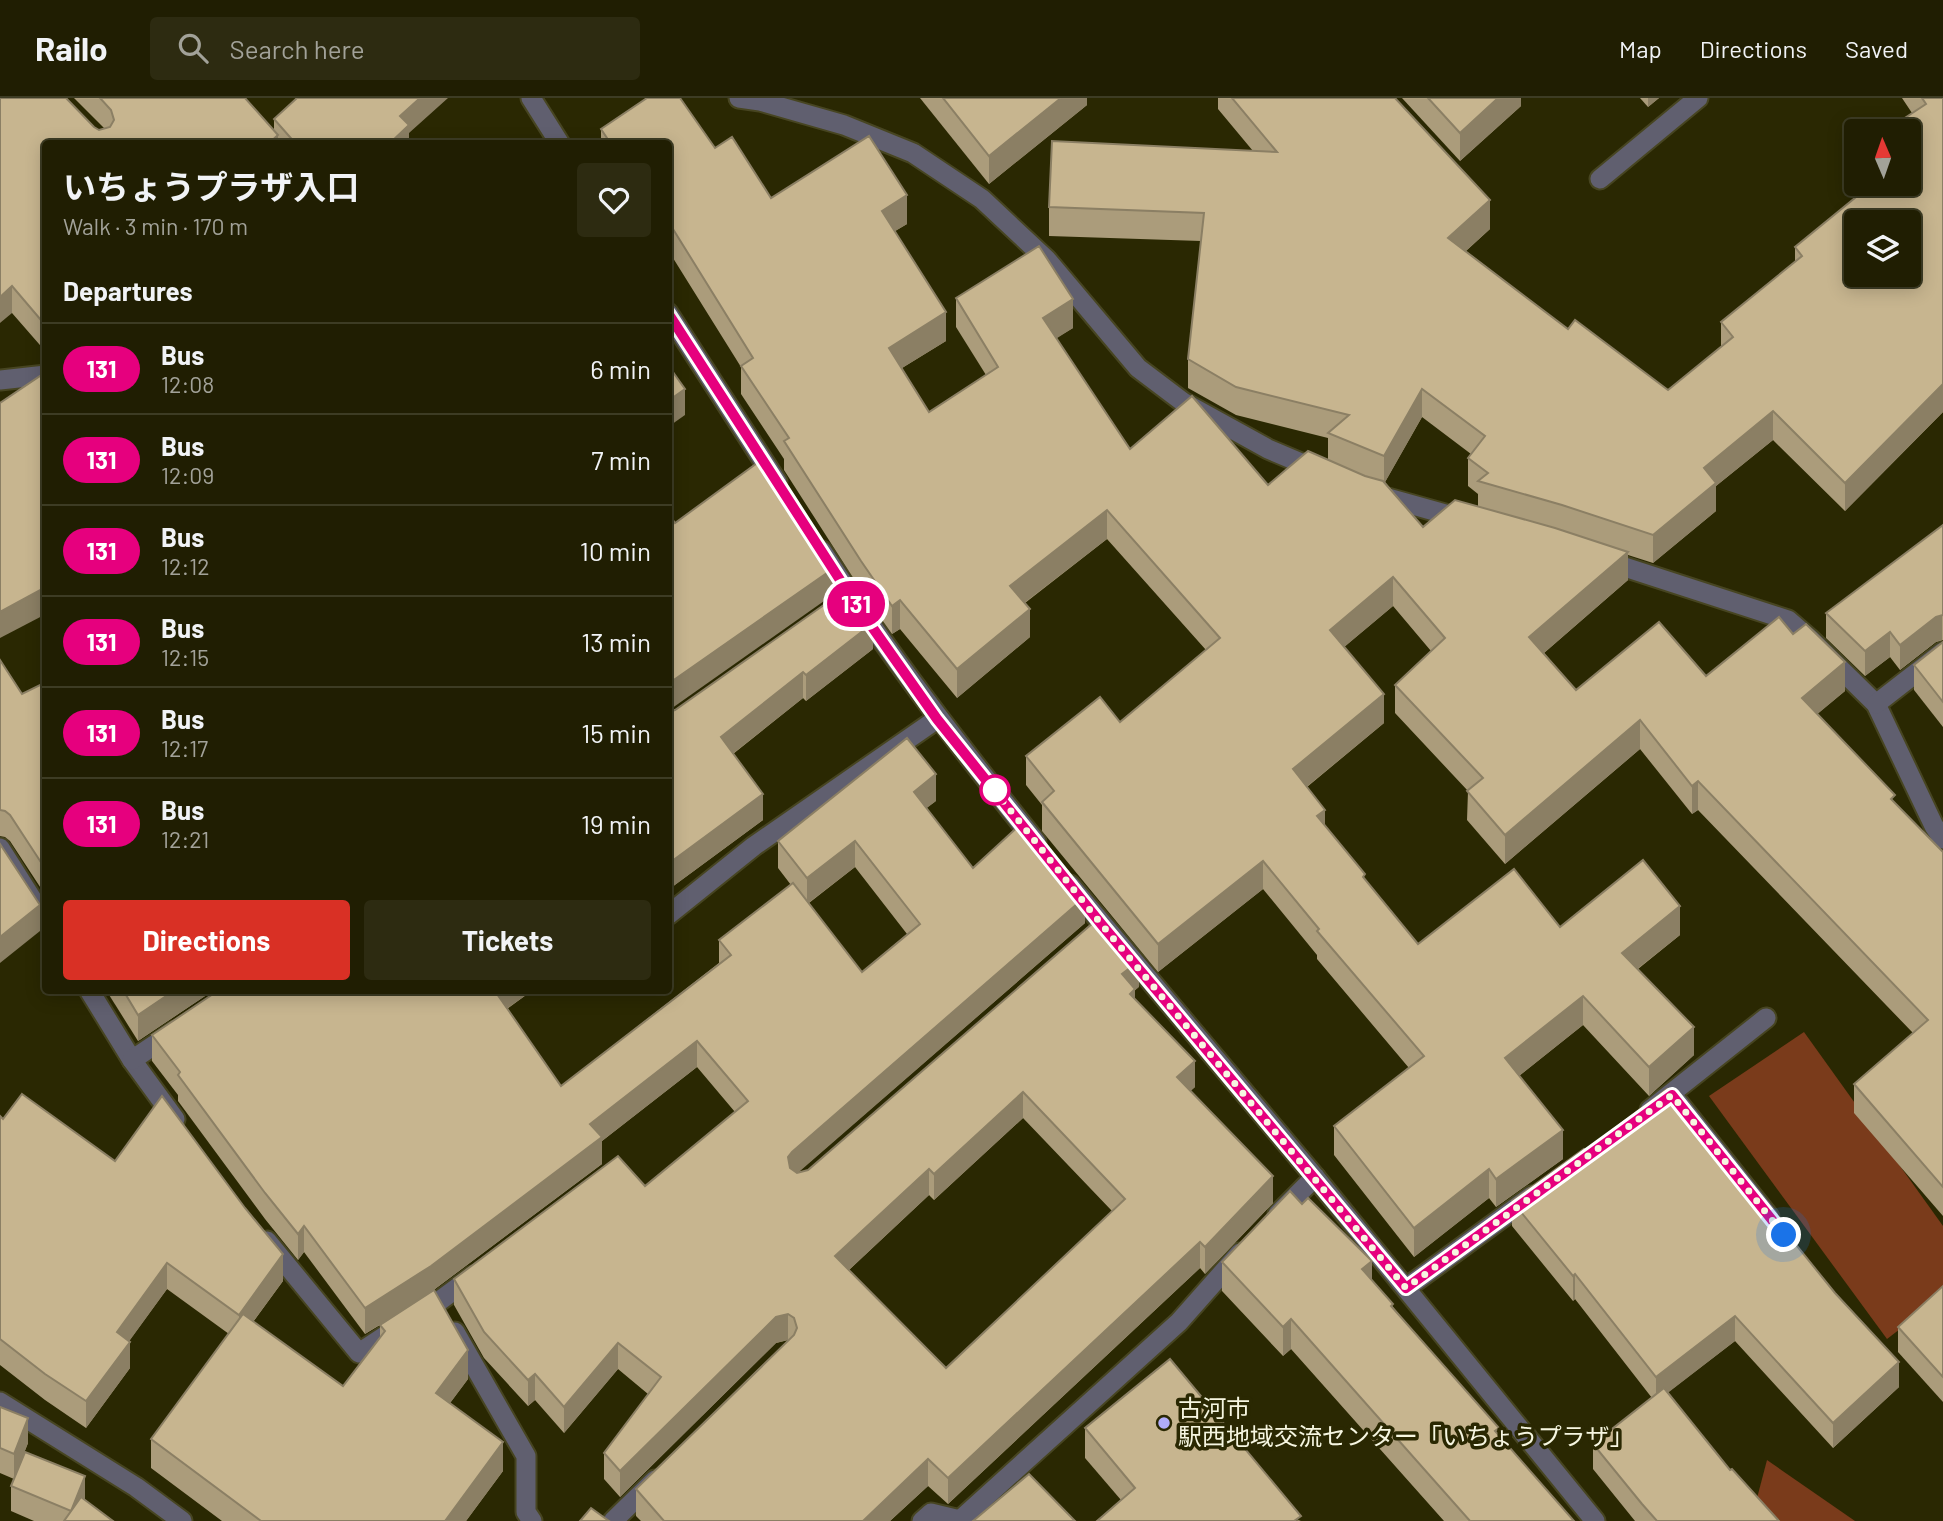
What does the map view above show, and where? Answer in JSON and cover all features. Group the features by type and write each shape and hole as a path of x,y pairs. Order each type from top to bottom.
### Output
{"street":[{"path":"531,98 557,140"},
{"path":"739,98 760,101 844,125 913,153 982,200 1047,260 1138,368 1174,396 1268,449 1332,476"},
{"path":"1600,179 1698,98"},
{"path":"672,319 785,495"},
{"path":"0,380 42,375"},
{"path":"1357,487 1475,523"},
{"path":"814,540 845,601 1055,865 1097,930 1315,1177 1595,1521"},
{"path":"1584,554 1788,620 1876,704 1934,826 1943,839"},
{"path":"1876,704 1943,652"},
{"path":"672,912 754,846 937,719"},
{"path":"0,848 42,915"},
{"path":"91,994 132,1060 189,1138"},
{"path":"1639,1119 1766,1018"},
{"path":"132,1060 190,1021"},
{"path":"1672,1095 1784,1235"},
{"path":"1269,1224 1315,1177"},
{"path":"1406,1288 1550,1183"},
{"path":"254,1227 359,1353 427,1310 491,1262"},
{"path":"922,1521 931,1513 960,1520 1179,1322 1250,1243"},
{"path":"427,1310 526,1456 526,1512 532,1521"},
{"path":"0,1402 136,1487 183,1521"},
{"path":"613,1521 671,1465"}],"shaded area":[{"path":"1804,1032 1943,1226 1943,1296 1887,1339 1709,1096"},
{"path":"1767,1460 1855,1521 1751,1521"}],"building":[{"path":"0,98 66,98 99,130 110,127 114,120 111,110 100,98 245,98 278,135 272,140 42,140 42,321 12,286 0,297"},
{"path":"297,98 420,98 400,116 409,125 393,140 292,140 274,119"},
{"path":"647,98 680,98 715,148 732,137 771,198 869,136 907,195 882,211 946,312 889,348 929,412 998,367 956,298 1039,246 1073,299 1043,318 1130,449 1192,396 1268,485 1308,451 1383,481 1423,527 1455,500 1628,552 1529,637 1576,690 1659,622 1706,676 1779,617 1793,634 1806,624 1845,662 1802,698 1895,795 1891,799 1943,852 1943,1187 1854,1084 1928,1020 1698,781 1692,786 1640,720 1505,835 1467,791 1483,778 1395,685 1445,638 1393,577 1330,630 1384,694 1293,769 1325,810 1317,816 1418,944 1514,869 1560,927 1643,860 1680,906 1622,953 1694,1027 1649,1067 1583,996 1505,1058 1563,1130 1496,1179 1489,1169 1414,1228 1334,1126 1424,1056 1317,931 1319,929 1263,861 1158,944 1042,802 1054,791 1026,756 1100,697 1120,722 1220,638 1107,510 1010,586 1030,609 957,669 900,600 892,606 784,441 789,438 741,366 753,358 672,227 672,140 608,140 601,129"},
{"path":"943,98 1061,98 989,156"},
{"path":"1232,98 1395,98 1490,200 1448,238 1568,329 1575,320 1668,390 1733,337 1721,322 1802,256 1795,247 1857,196 1922,196 1922,119 1903,119 1926,104 1922,98 1943,98 1943,384 1845,483 1773,411 1704,468 1716,483 1653,535 1478,481 1488,473 1468,458 1485,436 1422,389 1384,456 1328,433 1349,415 1236,387 1188,359 1204,213 1049,207 1052,141 1277,152"},
{"path":"1428,98 1498,98 1460,133"},
{"path":"672,371 685,389 672,398"},
{"path":"42,375 42,589 0,612 0,403"},
{"path":"764,458 834,568 672,681 672,519 675,523"},
{"path":"1943,525 1943,615 1936,617 1900,645 1890,632 1865,651 1826,613"},
{"path":"848,588 873,623 806,675 803,672 721,737 763,794 672,861 672,711"},
{"path":"1943,642 1943,702 1914,665"},
{"path":"0,660 22,694 42,684 42,864 10,815 0,810"},
{"path":"907,738 936,774 914,792 973,868 1024,821 1085,897 792,1152 788,1157 790,1168 797,1173 808,1170 1101,916 1139,961 1122,974 1135,989 1130,994 1195,1061 1177,1077 1273,1176 1205,1247 1200,1242 948,1478 928,1459 863,1521 664,1521 636,1489 794,1335 797,1328 794,1318 788,1314 776,1317 620,1471 604,1453 661,1377 618,1343 564,1407 535,1374 528,1380 484,1332 454,1279 618,1156 645,1186 748,1101 697,1041 590,1124 602,1137 431,1266 365,1308 304,1226 298,1234 265,1193 178,1075 180,1072 152,1035 213,994 497,994 561,1086 731,955 719,940 793,883 862,972 920,924 855,841 807,878 778,841","holes":["1023,1092 1125,1199 946,1368 835,1256 929,1169 934,1174"]},
{"path":"0,844 40,905 0,937"},
{"path":"125,994 169,994 138,1015"},
{"path":"1667,1089 1751,1198 1755,1194 1835,1293 1899,1362 1833,1423 1735,1316 1656,1377 1575,1274 1573,1276 1512,1201"},
{"path":"22,1094 115,1161 162,1096 245,1208 283,1254 239,1315 167,1263 117,1332 130,1342 86,1401 0,1339 0,1116 3,1119"},
{"path":"1290,1191 1302,1204 1308,1198 1372,1261 1362,1269 1393,1304 1391,1306 1499,1428 1495,1431 1574,1521 1470,1521 1291,1319 1283,1327 1222,1262"},
{"path":"1943,1286 1943,1377 1898,1327"},
{"path":"434,1290 468,1350 436,1393 503,1442 445,1521 261,1521 151,1439 243,1314 343,1386 385,1331 380,1325"},
{"name":"古河市 駅西地域交流センター「いちょうプラザ」","path":"1170,1359 1301,1516 1294,1521 1097,1521 1135,1488 1085,1428"},
{"path":"1664,1388 1730,1470 1732,1469 1779,1521 1657,1521 1642,1504 1593,1444"},
{"path":"0,1407 28,1418 14,1454 0,1448"},
{"path":"25,1452 85,1476 71,1511 11,1486"},
{"path":"1029,1474 1075,1521 973,1521"},
{"path":"81,1497 113,1521 64,1521"},
{"path":"591,1508 609,1521 580,1521"}],"bus line":[{"name":"131","path":"672,319 851,597 937,719 1102,925 1406,1288 1672,1095 1784,1235"}],"place":[{"name":"古河市 駅西地域交流センター「いちょうプラザ」","path":"1164,1423"}],"route":[{"path":"995,790 987,781 1102,925 1406,1288 1672,1095 1784,1235"}]}
